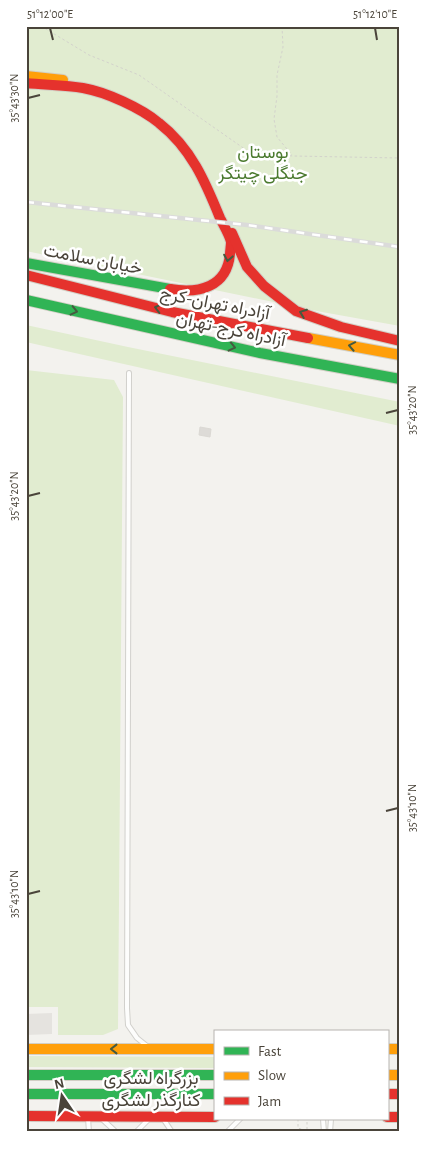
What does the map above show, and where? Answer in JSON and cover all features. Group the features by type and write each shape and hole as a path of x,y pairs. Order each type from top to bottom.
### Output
{"main road":[{"path":"26,76 72,81 106,89 160,116 197,154 247,266 264,286 296,311 341,327 400,341"},
{"name":"خیابان سلامت","path":"26,83 84,88 130,105 158,122 179,141 195,164 231,242 228,262 221,277 212,285 194,291 173,290 26,262"},
{"name":"آزادراه تهران-کرج","path":"26,275 172,312 400,355"},
{"name":"آزادراه کرج-تهران","path":"26,300 260,354 400,379"},
{"path":"26,1048 214,1049"},
{"name":"بزرگراه لشگری","path":"26,1075 214,1075"},
{"name":"بزرگراه لشگری","path":"26,1094 214,1094"},
{"name":"کنارگذر لشگری","path":"26,1116 214,1117"}],"lane":[{"path":"129,372 127,1008 128,1024 137,1038 151,1049"},
{"path":"89,1132 94,1116 116,1132"},
{"path":"136,1132 157,1116 172,1132"},
{"path":"227,1132 239,1120"}],"path":[{"path":"41,26 89,55 139,75 249,152 292,156 400,158"},
{"path":"282,26 284,47 278,75 274,119 277,137 292,156"},
{"path":"298,1120 298,1128 307,1131"}],"shaded area":[{"path":"52,1013 52,1034 26,1035 26,1014"},
{"path":"324,1129 387,1130 387,1132 186,1132"}],"green space":[{"name":"بوستان جنگلی چیتگر","path":"26,26 400,26 400,326 322,312 26,251"},
{"path":"26,325 400,402 400,426 26,342"},
{"path":"26,370 114,380 123,397 118,1029 103,1035 58,1035 58,1007 26,1007"},
{"path":"26,1056 214,1057 214,1068 26,1067"}],"building":[{"path":"200,427 211,429 210,437 199,435"}],"railway":[{"path":"26,202 247,225 400,247"}],"traffic: fast":[{"path":"26,263 170,289"},
{"path":"26,300 260,353 400,379"},
{"path":"26,1075 214,1075"},
{"path":"26,1094 214,1094"}],"traffic: slow":[{"path":"26,76 63,80"},
{"path":"308,338 400,355"},
{"path":"26,1049 214,1049"},
{"path":"388,1049 400,1049"},
{"path":"388,1075 400,1075"}],"traffic: jam":[{"path":"26,83 83,88 123,101 152,117 180,143 188,154 203,178 229,237 231,242 230,254 228,265 223,274 210,286 191,290 170,289"},
{"path":"232,233 247,267 264,286 296,311 341,327 400,341"},
{"path":"26,275 172,312 308,338"},
{"path":"388,1094 400,1094"},
{"path":"26,1116 214,1117"},
{"path":"388,1117 400,1117"}]}
